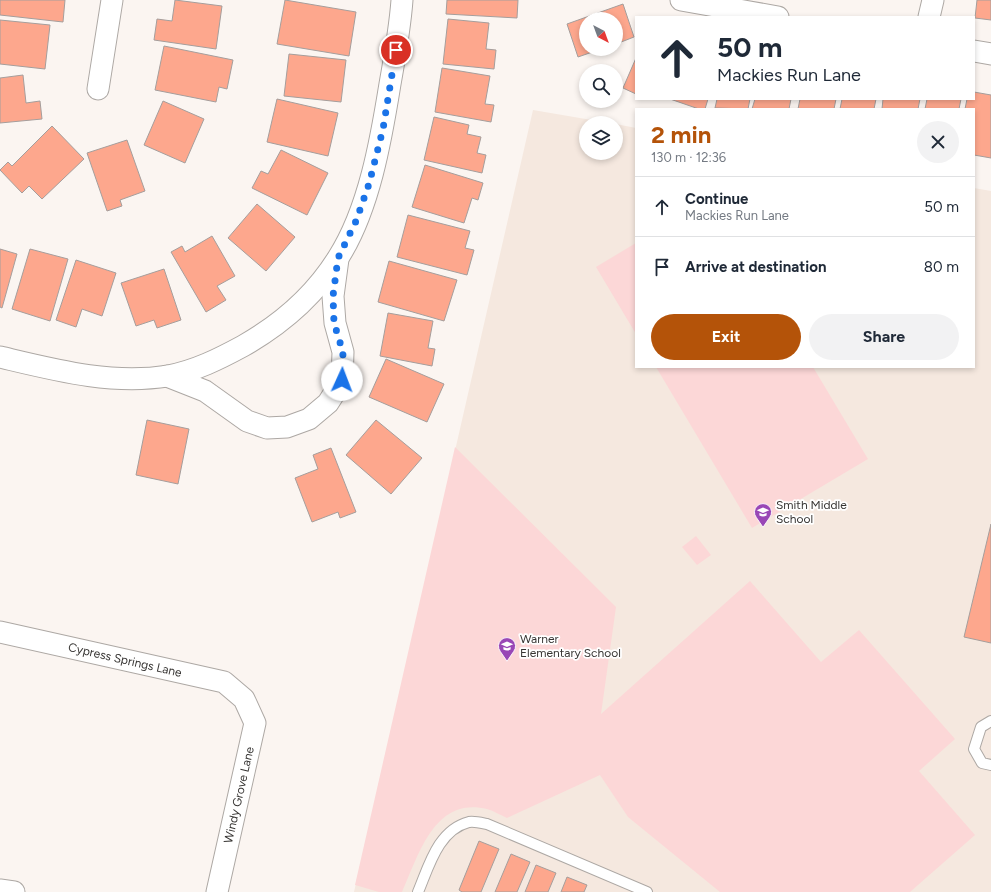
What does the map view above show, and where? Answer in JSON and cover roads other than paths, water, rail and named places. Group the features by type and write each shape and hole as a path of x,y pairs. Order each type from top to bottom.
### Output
{"street":[{"path":"98,89 112,0"},
{"path":"0,357 78,375 122,378 167,376 199,368 227,355 259,337 287,315 314,289 338,258 356,221 369,184 383,129 402,0"},
{"path":"681,0 772,16"},
{"path":"929,16 933,0"},
{"path":"975,51 991,54"},
{"path":"167,376 205,391 247,421 267,428 287,427 310,419 328,403 342,380 343,352 334,323 333,296 338,258"},
{"name":"Cypress Springs Lane","path":"0,632 224,682 244,699"},
{"name":"Windy Grove Lane","path":"217,892 255,723 244,699"},
{"path":"0,890 14,892"}],"lane":[{"path":"991,721 981,727 974,749 982,763 991,765"},
{"path":"418,892 438,846 452,829 470,822 487,824 647,892"}],"place":[{"name":"Smith Middle School","path":"763,527"},
{"name":"Warner Elementary School","path":"507,661"}]}
